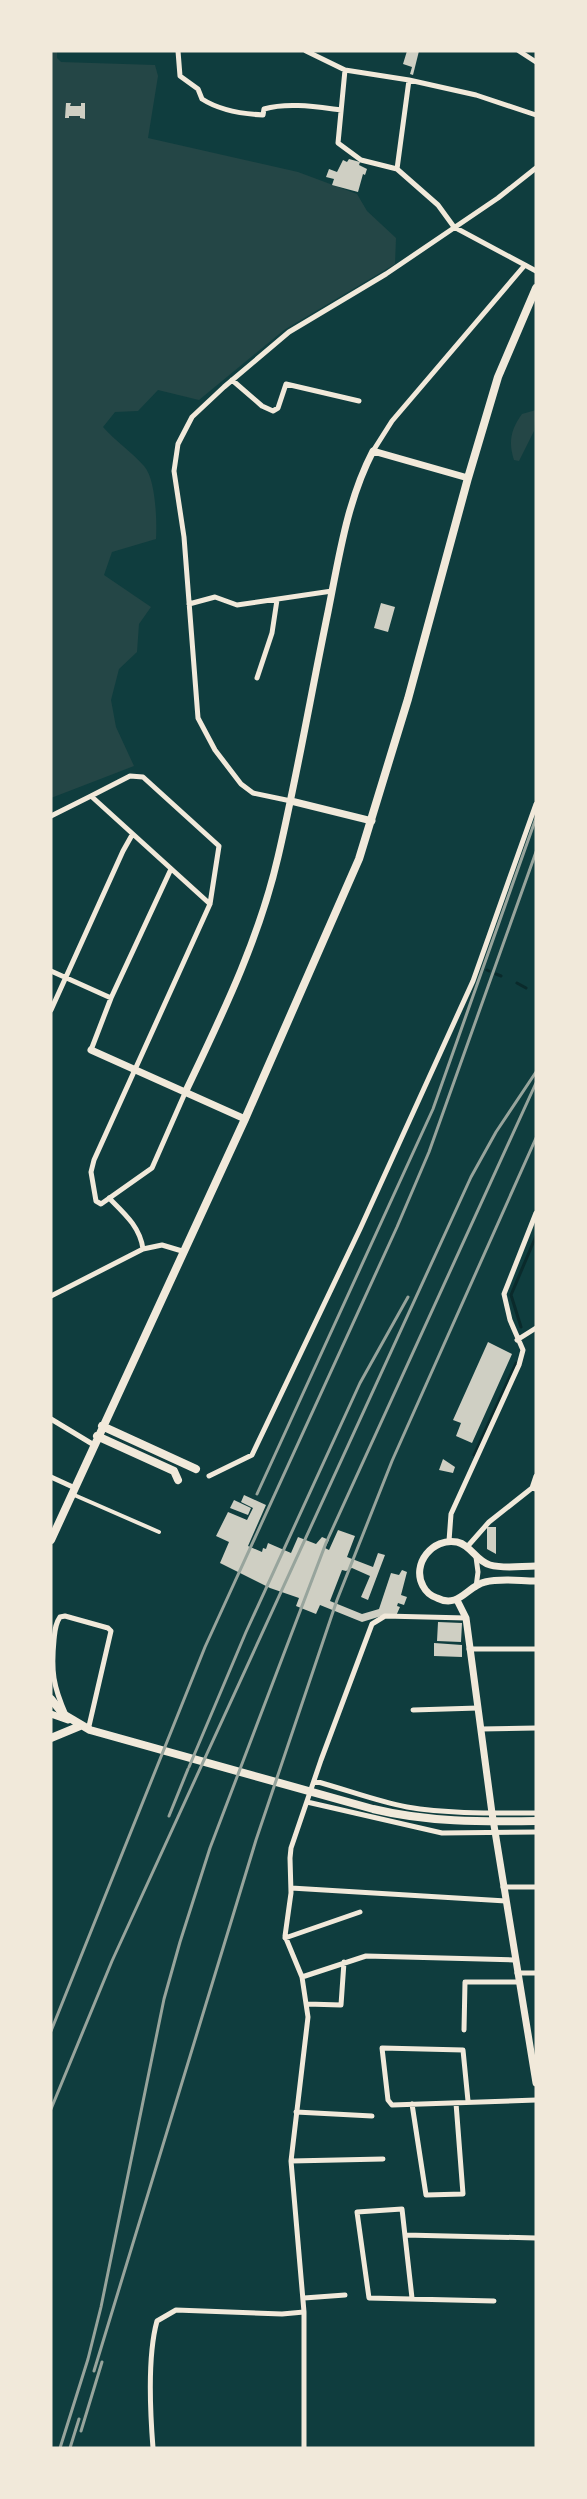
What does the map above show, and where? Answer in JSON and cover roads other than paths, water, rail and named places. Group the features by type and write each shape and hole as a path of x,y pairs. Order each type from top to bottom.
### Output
{"main road":[{"path":"51,1540 182,1251 245,1119 359,859 408,699 498,377 536,288"},
{"path":"102,1426 196,1469"},
{"path":"98,1436 174,1472 178,1480"},
{"path":"51,1700 63,1714 99,1734 392,1813 451,1821 536,1821"},
{"path":"51,1738 84,1726"}],"street":[{"path":"178,51 180,76 198,88 202,99 215,106 247,114 263,115 264,109 273,106 341,110"},
{"path":"306,51 318,54 345,70 409,80 476,95 536,116"},
{"path":"519,51 536,62"},
{"path":"345,70 338,143 361,160 397,169 438,205 454,227 536,271"},
{"path":"397,169 409,80"},
{"path":"372,821 253,793 241,784 204,734 198,718 195,699 184,537 174,471 178,444 192,417 289,332 386,274 536,168"},
{"path":"51,816 130,776 143,777 219,846 210,904 92,1167 96,1201 101,1204 152,1168 229,999 254,936 278,860 332,591 352,501 362,472 392,421 525,265"},
{"path":"232,380 262,406 273,411 278,408 286,384 359,400"},
{"path":"374,451 468,478"},
{"path":"189,604 215,597 237,605 332,591"},
{"path":"257,678 272,633 276,600"},
{"path":"91,796 210,904"},
{"path":"209,1476 252,1455 360,1229 472,981 536,804"},
{"path":"51,1010 132,835"},
{"path":"171,869 111,998 91,1050 245,1119"},
{"path":"51,971 111,998"},
{"path":"110,1198 134,1225 141,1238 143,1249"},
{"path":"449,1541 451,1514 519,1365 523,1350 517,1340 504,1294 536,1213"},
{"path":"51,1296 143,1249 162,1245 182,1251"},
{"path":"517,1340 536,1328"},
{"path":"51,1419 94,1445"},
{"path":"467,1547 489,1522 534,1488 536,1476"},
{"path":"51,1477 74,1491 159,1532"},
{"path":"536,1566 490,1565 476,1557 467,1547 449,1541 434,1546 424,1557 421,1565 421,1581 424,1588 442,1601 457,1600 484,1582 536,1581"},
{"path":"476,1557 478,1572 476,1587"},
{"path":"457,1600 466,1618 495,1834 517,1973 533,2053 536,2083"},
{"path":"69,1720 54,1687 52,1664 56,1625 60,1617 65,1616 108,1628 111,1631 84,1726"},
{"path":"304,2448 304,2298 291,2161 306,2042 307,2004 302,1977 285,1938 291,1888 291,1848 372,1624 385,1616 466,1618"},
{"path":"469,1648 536,1649"},
{"path":"413,1710 478,1708"},
{"path":"51,1714 137,1741"},
{"path":"481,1729 536,1728"},
{"path":"314,1781 375,1800 409,1807 440,1811 536,1813"},
{"path":"307,1802 442,1833 536,1832"},
{"path":"503,1887 536,1887"},
{"path":"291,1888 506,1901"},
{"path":"285,1938 360,1912"},
{"path":"302,1977 366,1956 515,1960"},
{"path":"307,2004 341,2005 344,1962"},
{"path":"517,1973 536,1973"},
{"path":"464,2030 465,1982 519,1982"},
{"path":"468,2101 463,2050 382,2048 389,2103 536,2100"},
{"path":"412,2104 426,2195 463,2194 456,2103"},
{"path":"296,2112 372,2116"},
{"path":"291,2161 383,2159"},
{"path":"412,2298 402,2209 357,2212 369,2298 494,2301"},
{"path":"405,2235 536,2238"},
{"path":"304,2298 345,2295"},
{"path":"153,2448 150,2410 153,2340 157,2321 176,2310 282,2314 304,2312"}],"waterway":[{"path":"496,974 501,976"},
{"path":"517,983 526,988"},
{"path":"521,1327 511,1295 536,1236"},
{"path":"474,1455 516,1363"}],"railway":[{"path":"257,1494 433,1109 536,818"},
{"path":"51,2031 205,1647 429,1152 536,852"},
{"path":"51,2109 112,1961 471,1177 496,1132 536,1072"},
{"path":"60,2448 88,2359 101,2307 164,1999 210,1848 326,1543 536,1083"},
{"path":"94,2371 256,1840 337,1600 392,1461 536,1138"},
{"path":"189,1767 246,1632 360,1383 408,1297"},
{"path":"169,1816 188,1769"},
{"path":"81,2431 102,2362"},
{"path":"70,2448 79,2419"}]}
